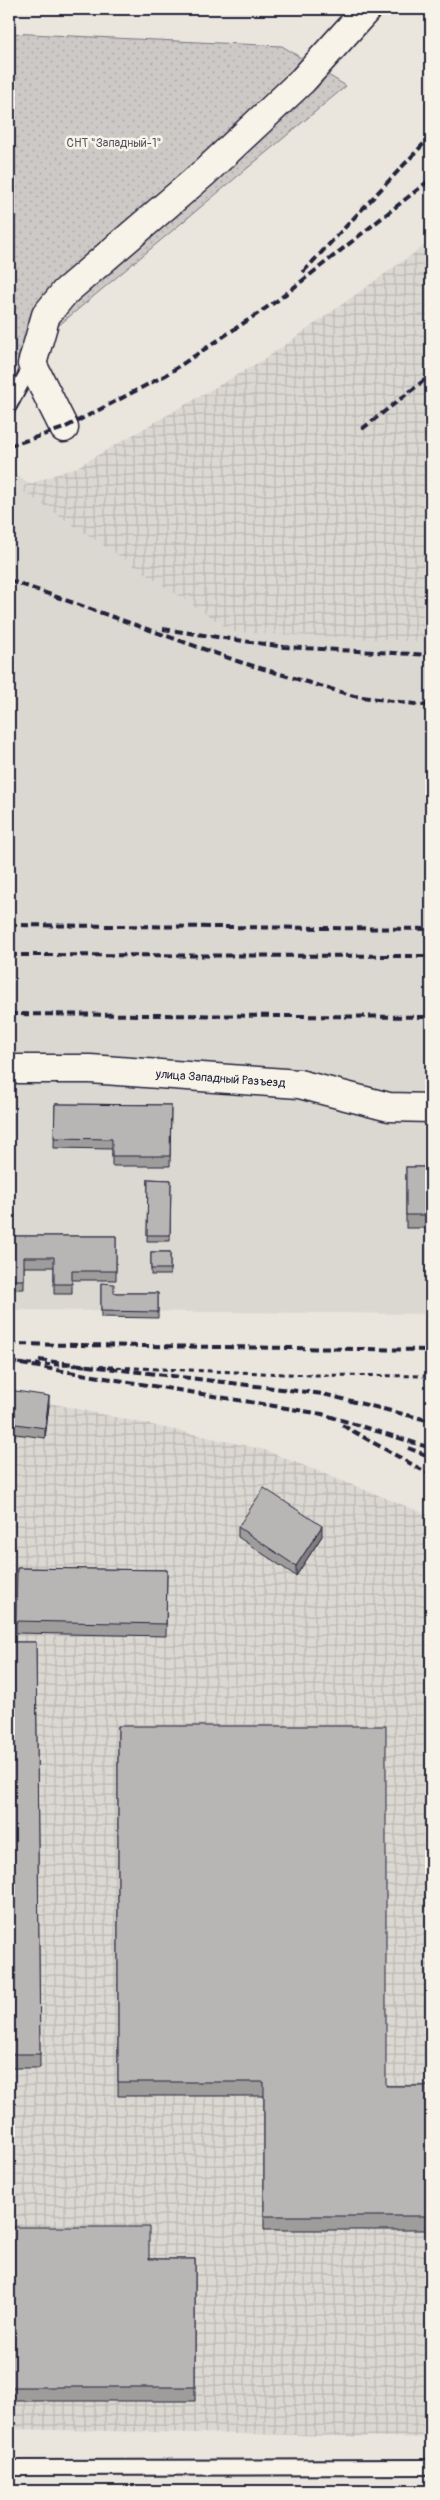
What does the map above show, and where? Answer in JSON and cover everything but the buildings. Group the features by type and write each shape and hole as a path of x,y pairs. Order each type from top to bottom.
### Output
{"street":[{"path":"64,428 32,364 46,315 65,292 204,173 303,80 367,9"},
{"name":"улица Западный Разъезд","path":"9,1069 90,1069 299,1084 389,1107 431,1108"}],"lane":[{"path":"9,406 32,364"},
{"path":"9,2468 431,2466"}],"path":[{"path":"9,1363 312,1375 431,1376"}],"shaded area":[{"path":"431,241 431,642 233,632 18,488 77,467 268,357"},
{"path":"9,470 257,629 431,636 431,1314 9,1310"},
{"path":"9,1394 262,1449 431,1516 431,2438 9,2429"},
{"path":"9,2488 431,2490 431,2491 9,2491"}],"green space":[{"name":"СНТ \"Западный-1\"","path":"9,33 282,46 346,86 22,356 9,358"}],"railway":[{"path":"303,272 431,136"},
{"path":"9,446 64,428 166,375 278,300 431,179"},
{"path":"362,429 431,375"},
{"path":"9,580 240,662 354,696 431,706"},
{"path":"163,629 284,647 431,655"},
{"path":"9,925 431,929"},
{"path":"9,955 431,956"},
{"path":"9,1014 431,1017"},
{"path":"9,1344 431,1350"},
{"path":"39,1360 323,1394 431,1421"},
{"path":"9,1362 322,1414 431,1448"},
{"path":"342,1425 431,1475"},
{"path":"408,1448 431,1457"}]}
